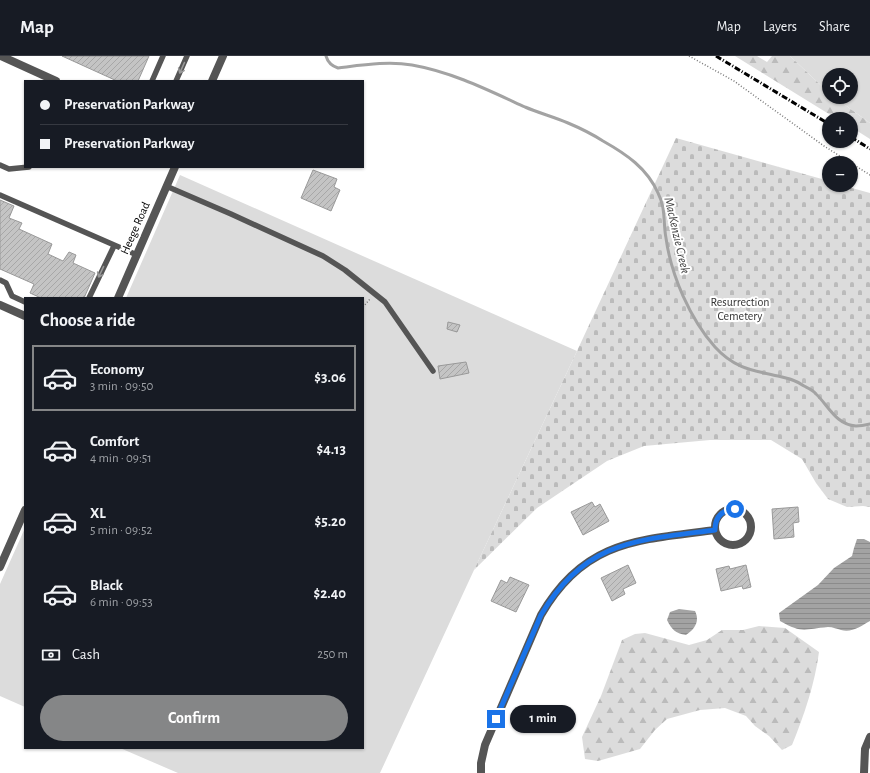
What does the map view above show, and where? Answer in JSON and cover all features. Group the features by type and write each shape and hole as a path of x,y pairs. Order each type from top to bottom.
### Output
{"street":[{"path":"1,56 54,80"},
{"path":"212,80 223,56"},
{"name":"Heege Road","path":"118,297 175,168"},
{"path":"2,306 24,316"},
{"path":"729,509 740,510 751,522 748,538 739,545 729,545 724,543 716,535 715,530 715,524 720,515 729,509"},
{"path":"0,567 24,512"},
{"path":"480,773 480,763 485,745 541,615 550,600 570,576 600,554 633,542 715,530"},
{"path":"864,773 865,749 870,737"}],"lane":[{"path":"152,80 162,56"},
{"path":"176,80 188,56"},
{"path":"0,166 9,169 24,168"},
{"path":"166,186 323,256 345,270 385,302 433,372"},
{"path":"0,195 114,246 137,254"},
{"path":"89,297 114,246"},
{"path":"0,280 6,283 12,296 24,302"},
{"path":"2,306 12,296"}],"path":[{"path":"690,56 734,81 824,146 870,175"},
{"path":"364,306 375,293"}],"green space":[{"path":"735,56 757,56 767,62 772,56 790,56 822,86 822,104 844,104 855,112 826,112"},
{"path":"790,56 870,56 870,123 858,114 858,112 855,112 844,104 858,104 858,68 822,68 822,86"},
{"path":"858,114 870,123 870,139 858,131"},
{"name":"Resurrection Cemetery","path":"676,138 822,179 822,192 858,192 858,190 870,193 870,507 847,507 828,499 816,483 802,459 771,440 710,440 644,446 607,461 537,508 474,570"},
{"path":"180,175 577,351 380,773 178,773 122,749 364,749 364,297 126,297"},
{"path":"24,530 24,707 0,696 0,584"},
{"path":"759,626 785,628 819,652 815,676 801,723 792,745 782,750 769,736 755,726 746,716 725,708 700,710 667,719 655,730 640,749 598,761 585,759 582,737 601,696 622,640 635,634 645,633 689,645 707,640 722,630 743,630"}],"shaded area":[{"path":"857,539 864,539 870,542 870,621 849,631 845,631 828,627 804,630 794,628 780,621 779,613 818,585 834,568 852,556"},
{"path":"679,609 695,611 697,618 696,624 686,635 674,630 667,620 670,612"}],"building":[{"path":"62,56 149,56 138,80 115,80"},
{"path":"313,170 337,179 334,187 340,190 331,211 301,198"},
{"path":"0,200 14,206 9,218 22,223 19,229 52,244 48,254 63,261 69,252 76,255 73,263 95,273 84,297 39,297 30,293 34,284 0,269"},
{"path":"448,322 460,325 457,332 447,329"},
{"path":"466,362 469,373 440,379 438,366"},
{"path":"592,502 595,507 600,504 609,521 583,535 571,512"},
{"path":"798,507 799,522 793,523 794,537 774,539 772,509"},
{"path":"628,565 636,583 623,589 625,594 612,601 601,578"},
{"path":"746,565 751,587 743,589 742,586 721,591 716,569 729,566 730,569"},
{"path":"510,577 529,585 516,612 491,601 501,580 507,583"}],"waterway":[{"name":"MacKenzie Creek","path":"326,56 330,64 338,68 394,63 412,65 441,72 470,82 525,107 586,131 620,151 635,162 648,176 661,199 665,232 672,267 677,281 690,310 706,336 715,347 729,360 736,364 759,372 798,382 815,393 833,414 849,425 856,426 870,424"}],"railway":[{"path":"716,56 822,120"},
{"path":"858,141 870,149"}],"route":[{"path":"496,719 541,615 559,587 570,576 600,554 633,542 715,530 715,524 720,515 729,509 735,509"}]}
